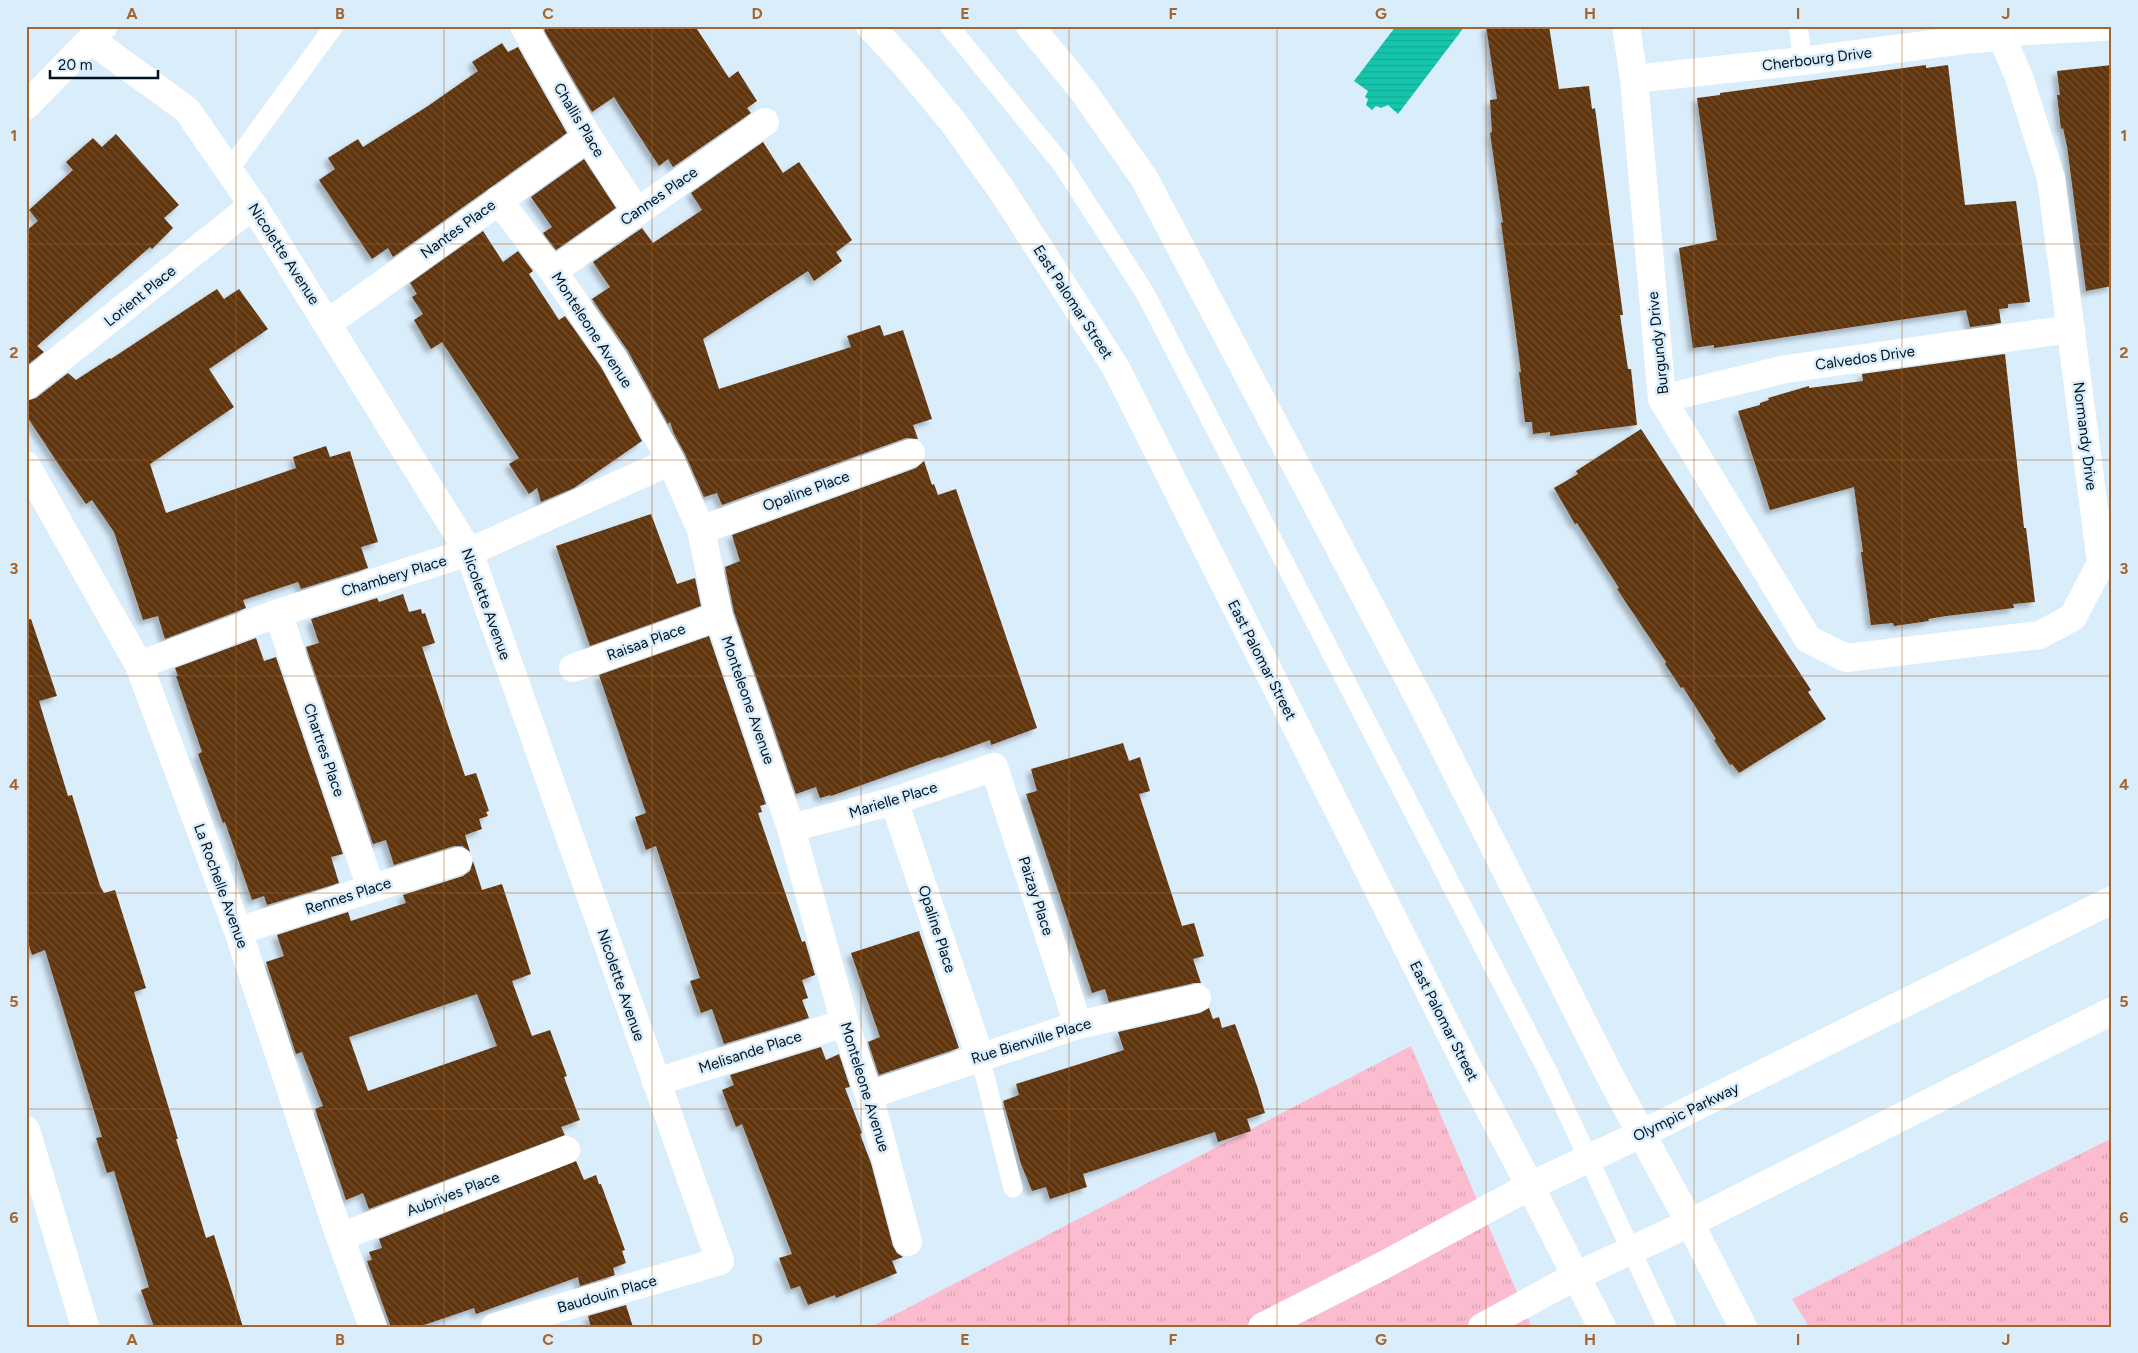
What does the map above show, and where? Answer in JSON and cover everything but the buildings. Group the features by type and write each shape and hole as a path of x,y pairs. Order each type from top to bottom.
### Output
{"street":[{"name":"Challis Place","path":"524,26 588,137 638,212"},
{"name":"East Palomar Street","path":"870,26 904,63 953,122 1003,192 1116,368 1470,1072 1602,1327"},
{"path":"1030,26 1084,91 1144,178 1420,700 1641,1134 1744,1327"},
{"name":"Burgundy Drive","path":"1626,26 1634,79 1662,399 1808,639 1846,658"},
{"name":"Cherbourg Drive","path":"1634,79 1803,62 1964,40 1998,32"},
{"name":"Normandy Drive","path":"1846,658 2040,635 2073,617 2101,563 2051,178 2020,77 1998,32"},
{"name":"Nicolette Avenue","path":"98,33 186,110 229,170 328,322 469,552 720,1261"},
{"path":"26,106 98,33"},
{"name":"Cannes Place","path":"553,271 765,122"},
{"name":"Nantes Place","path":"328,322 588,137"},
{"name":"Monteleone Avenue","path":"498,200 553,271 614,359 671,461 701,530 720,616 791,828 845,1023 869,1095 908,1242"},
{"name":"Lorient Place","path":"26,386 253,205"},
{"name":"Calvedos Drive","path":"1662,399 1786,369 2071,329"},
{"name":"Opaline Place","path":"701,530 911,453"},
{"name":"Chambery Place","path":"139,665 278,613 469,552 671,461"},
{"name":"La Rochelle Avenue","path":"26,465 139,665 238,931 340,1237 373,1327"},
{"name":"Chartres Place","path":"278,613 371,888"},
{"name":"Raisaa Place","path":"574,668 720,616"},
{"name":"Marielle Place","path":"791,828 894,801 994,768"},
{"name":"Paizay Place","path":"994,768 1078,1025"},
{"name":"Opaline Place","path":"894,801 980,1057"},
{"name":"Rennes Place","path":"238,931 458,861"},
{"name":"Olympic Parkway","path":"1262,1327 1382,1266 1530,1186 1641,1134 2112,900"},
{"name":"Rue Bienville Place","path":"869,1095 1078,1025 1197,998"},
{"path":"1482,1327 1576,1276 1690,1223 2112,1011"},
{"name":"Melisande Place","path":"656,1082 845,1023"},
{"path":"26,1130 85,1327"},
{"name":"Aubrives Place","path":"340,1237 566,1150"},
{"name":"Baudouin Place","path":"495,1327 720,1261"}],"lane":[{"path":"229,170 334,26"},
{"path":"949,26 1060,163 1146,293 1548,1072 1667,1327"},
{"path":"1798,26 1803,62"},
{"path":"1998,32 2112,31"},
{"path":"980,1057 1013,1188"}],"green space":[{"path":"1411,1046 1532,1327 871,1327"},
{"path":"2112,1138 2112,1327 1809,1327 1792,1299"}],"shaded area":[{"path":"1396,26 1465,26 1398,114 1388,105 1381,108 1376,106 1372,110 1366,105 1368,99 1365,97 1368,91 1354,81"}]}
